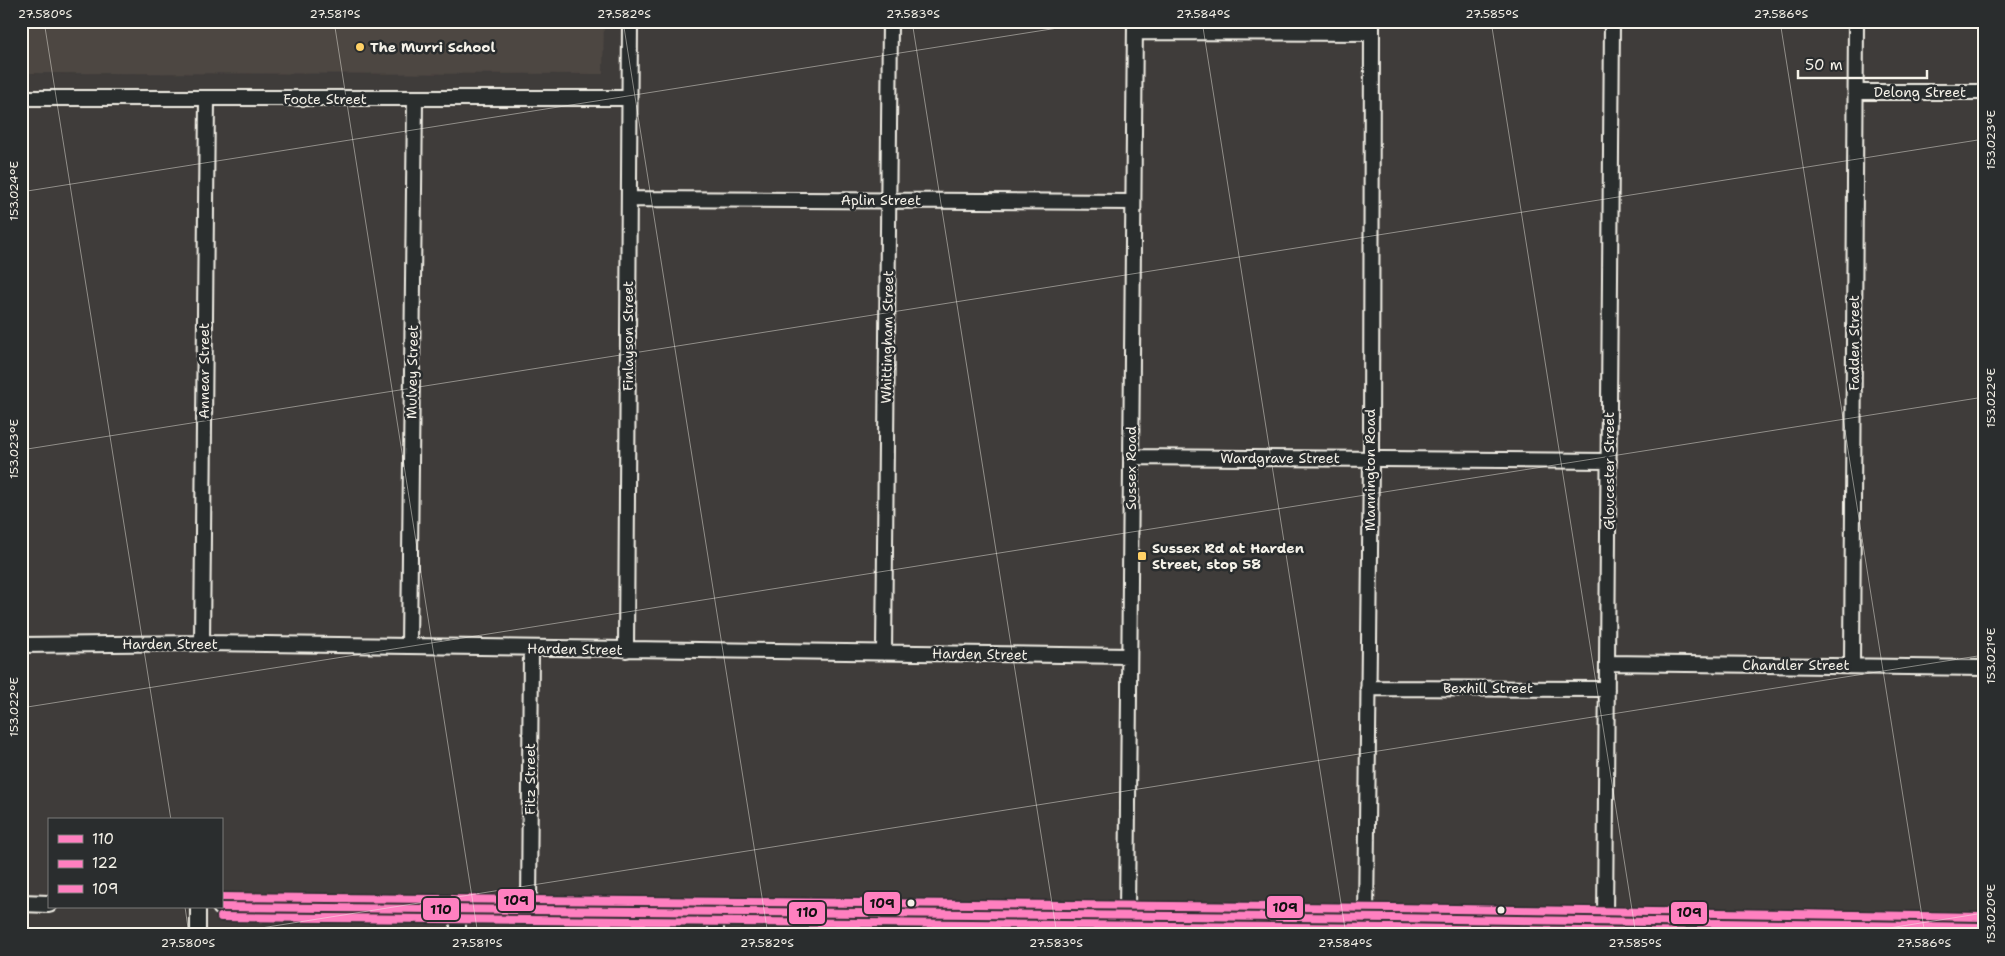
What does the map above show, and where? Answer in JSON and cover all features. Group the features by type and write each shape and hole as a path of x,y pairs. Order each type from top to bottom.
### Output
{"street":[{"name":"Finlayson Street","path":"626,650 630,21"},
{"name":"Whittingham Street","path":"884,653 890,21"},
{"name":"Gloucester Street","path":"1606,921 1612,21"},
{"name":"Fadden Street","path":"1852,665 1856,21"},
{"path":"1135,26 1372,27"},
{"name":"Sussex Road","path":"1127,915 1135,26"},
{"name":"Mannington Road","path":"1366,918 1371,459 1372,27"},
{"name":"Delong Street","path":"1856,92 1984,92"},
{"name":"Foote Street","path":"21,98 629,98"},
{"name":"Annear Street","path":"202,643 207,98"},
{"name":"Mulvey Street","path":"409,646 415,99"},
{"name":"Aplin Street","path":"629,199 888,199 1133,202"},
{"name":"Wardgrave Street","path":"1131,457 1609,461"},
{"name":"Harden Street","path":"21,645 202,643 1129,656"},
{"name":"Fitz Street","path":"529,909 531,648"},
{"name":"Chandler Street","path":"1607,663 1984,668"},
{"name":"Bexhill Street","path":"1368,688 1607,689"},
{"path":"21,903 48,904"},
{"path":"222,907 1392,918 1984,927"},
{"path":"198,908 198,935"},
{"path":"458,909 458,935"},
{"path":"716,912 716,935"},
{"path":"1392,918 1392,935"}],"shaded area":[{"name":"The Murri School","path":"21,21 604,21 603,74 21,73"}],"transit line":[{"name":"109","path":"222,897 1392,908 1984,917"},
{"name":"110","path":"222,907 1392,918 1984,927"},
{"name":"122","path":"221,917 1392,928 1836,935"}],"place":[{"name":"The Murri School","path":"360,47"},
{"name":"Sussex Rd at Harden Street, stop 58","path":"1142,556"}]}
